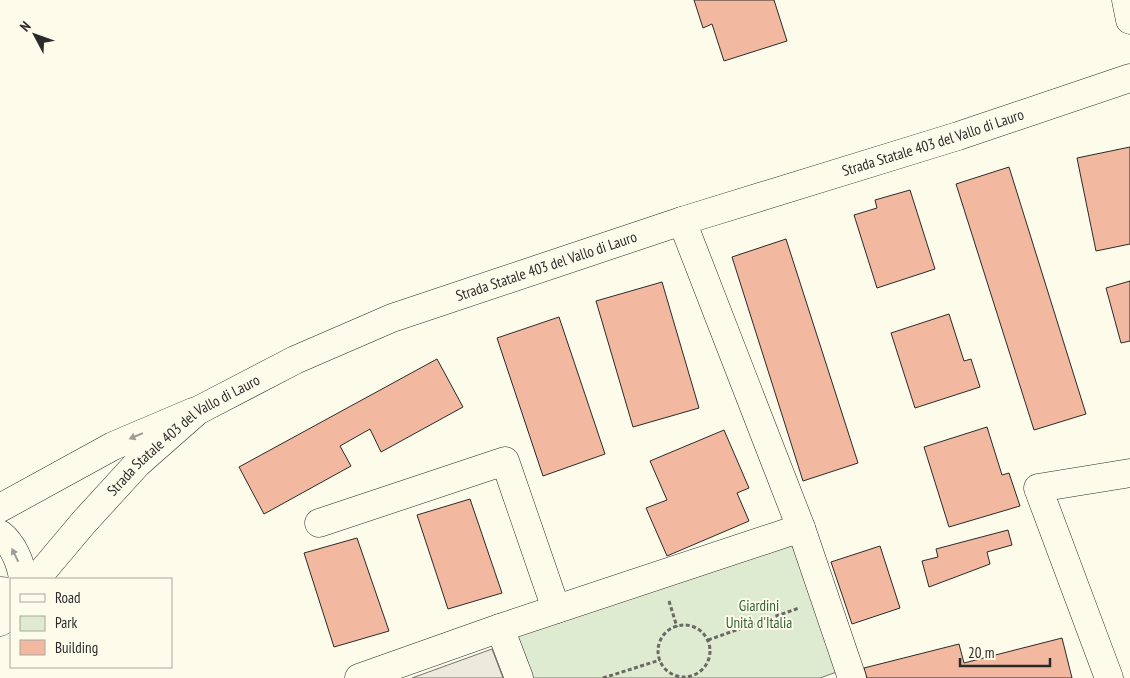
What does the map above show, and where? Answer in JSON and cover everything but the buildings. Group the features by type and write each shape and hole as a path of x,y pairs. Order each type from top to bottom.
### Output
{"street":[{"path":"1126,0 1130,20"},
{"name":"Strada Statale 403 del Vallo di Lauro","path":"37,578 84,522 138,463 197,411 295,360 392,318 682,221 958,136 1130,78"},
{"path":"682,221 801,528 852,678"},
{"path":"0,508 113,446 197,411"},
{"path":"319,523 505,461 556,610"},
{"path":"1109,678 1038,488 1130,474"},
{"path":"359,678 500,628 801,528"},
{"path":"0,534 6,539 13,550 22,569 23,578"},
{"path":"0,622 10,610"},
{"path":"500,628 519,678"}],"path":[{"path":"708,640 825,600"},
{"path":"689,625 703,633 708,640 710,656 707,664 694,677 676,676 669,672 660,660 659,648 661,640 673,628 689,625"},
{"path":"603,678 660,660"}],"green space":[{"name":"Giardini Unità d'Italia","path":"796,537 845,669 820,678 528,678 512,630"}],"shaded area":[{"path":"492,649 503,678 412,678"}]}
